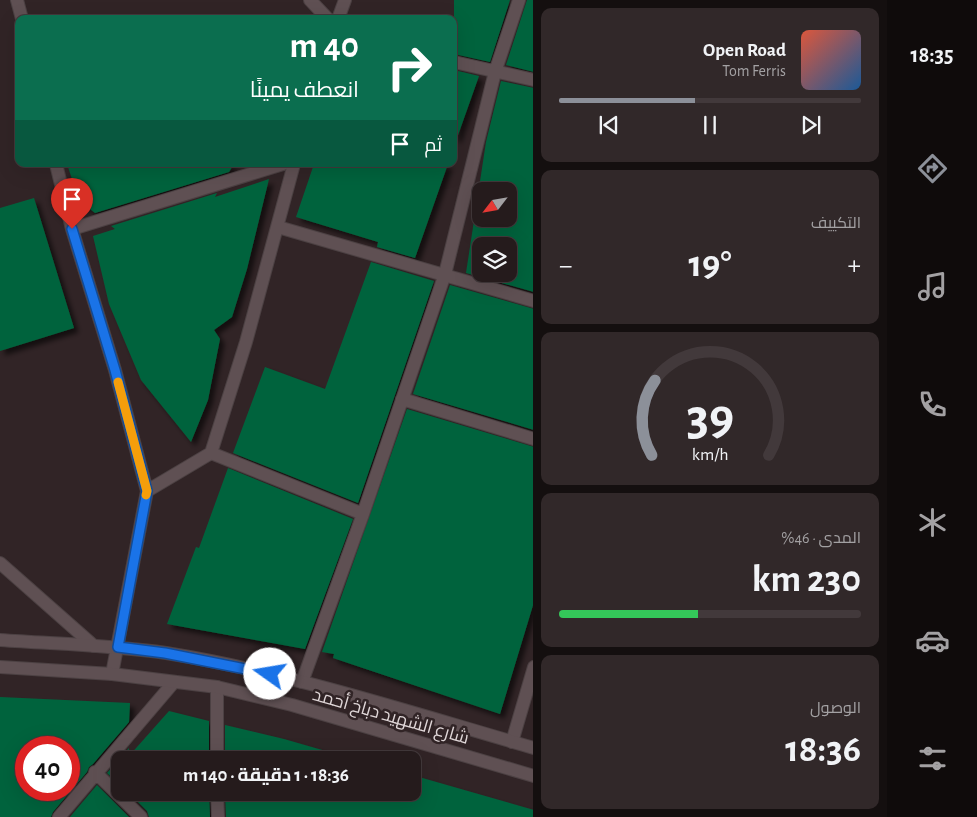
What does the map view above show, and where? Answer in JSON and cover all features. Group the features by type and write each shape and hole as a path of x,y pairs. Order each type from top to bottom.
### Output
{"street":[{"path":"17,0 21,15"},
{"path":"310,0 324,15"},
{"path":"339,15 345,0"},
{"path":"302,682 363,514 445,274 495,72 519,0"},
{"path":"457,63 533,80"},
{"path":"57,167 72,229 115,370 147,491 112,674"},
{"path":"72,229 273,167"},
{"path":"147,491 211,452 246,342 293,167"},
{"path":"278,227 533,301"},
{"path":"402,399 533,438"},
{"path":"211,452 363,514"},
{"path":"0,563 94,646"},
{"name":"شارع الشهيد دباخ أحمد","path":"0,640 118,647 221,663 302,682 533,748"},
{"name":"شارع الشهيد دباخ أحمد","path":"0,667 112,674 217,687 292,705 533,776"},
{"path":"512,742 533,667"},
{"path":"59,817 95,772 174,682"},
{"path":"217,687 217,751"},
{"path":"95,772 142,817"},
{"path":"217,801 218,817"}],"building":[{"path":"454,0 510,0 490,62 457,55 457,15 454,15"},
{"path":"527,0 533,0 533,72 506,65"},
{"path":"457,71 479,76 457,138"},
{"path":"501,81 533,88 533,292 498,282 517,282 517,237 472,237 472,275 466,273 473,228 518,228 518,182 480,182 486,142"},
{"path":"68,167 232,167 229,172 95,213 72,195 70,186 74,185"},
{"path":"313,167 447,167 415,258 377,247 378,242 296,217"},
{"path":"269,179 247,269 232,317 214,330 220,339 208,400 191,442 141,380 109,304 93,236 115,229 111,226 217,193 215,197"},
{"path":"34,198 74,328 0,351 0,208"},
{"path":"371,262 434,281 358,503 233,453 265,367 325,389"},
{"path":"450,285 533,309 533,430 413,394"},
{"path":"407,409 533,447 533,605 500,714 333,658 334,654 322,652"},
{"path":"228,468 353,519 305,649 167,624 196,547 199,548"},
{"path":"0,697 130,703 129,722 89,767 80,780 80,736 15,736 15,801 62,801 51,817 0,817"},
{"path":"169,711 209,721 209,751 133,751"},
{"path":"225,725 326,751 225,751"},
{"path":"111,768 111,777 107,773"},
{"path":"421,778 533,810 533,817 226,817 225,801 421,801"},
{"path":"97,785 129,817 70,817"},
{"path":"137,801 209,801 210,817 149,817 147,811"}],"slow traffic":[{"path":"118,382 147,491 146,495"}],"route":[{"path":"72,229 115,370 147,491 118,647 165,653 270,674"}]}
